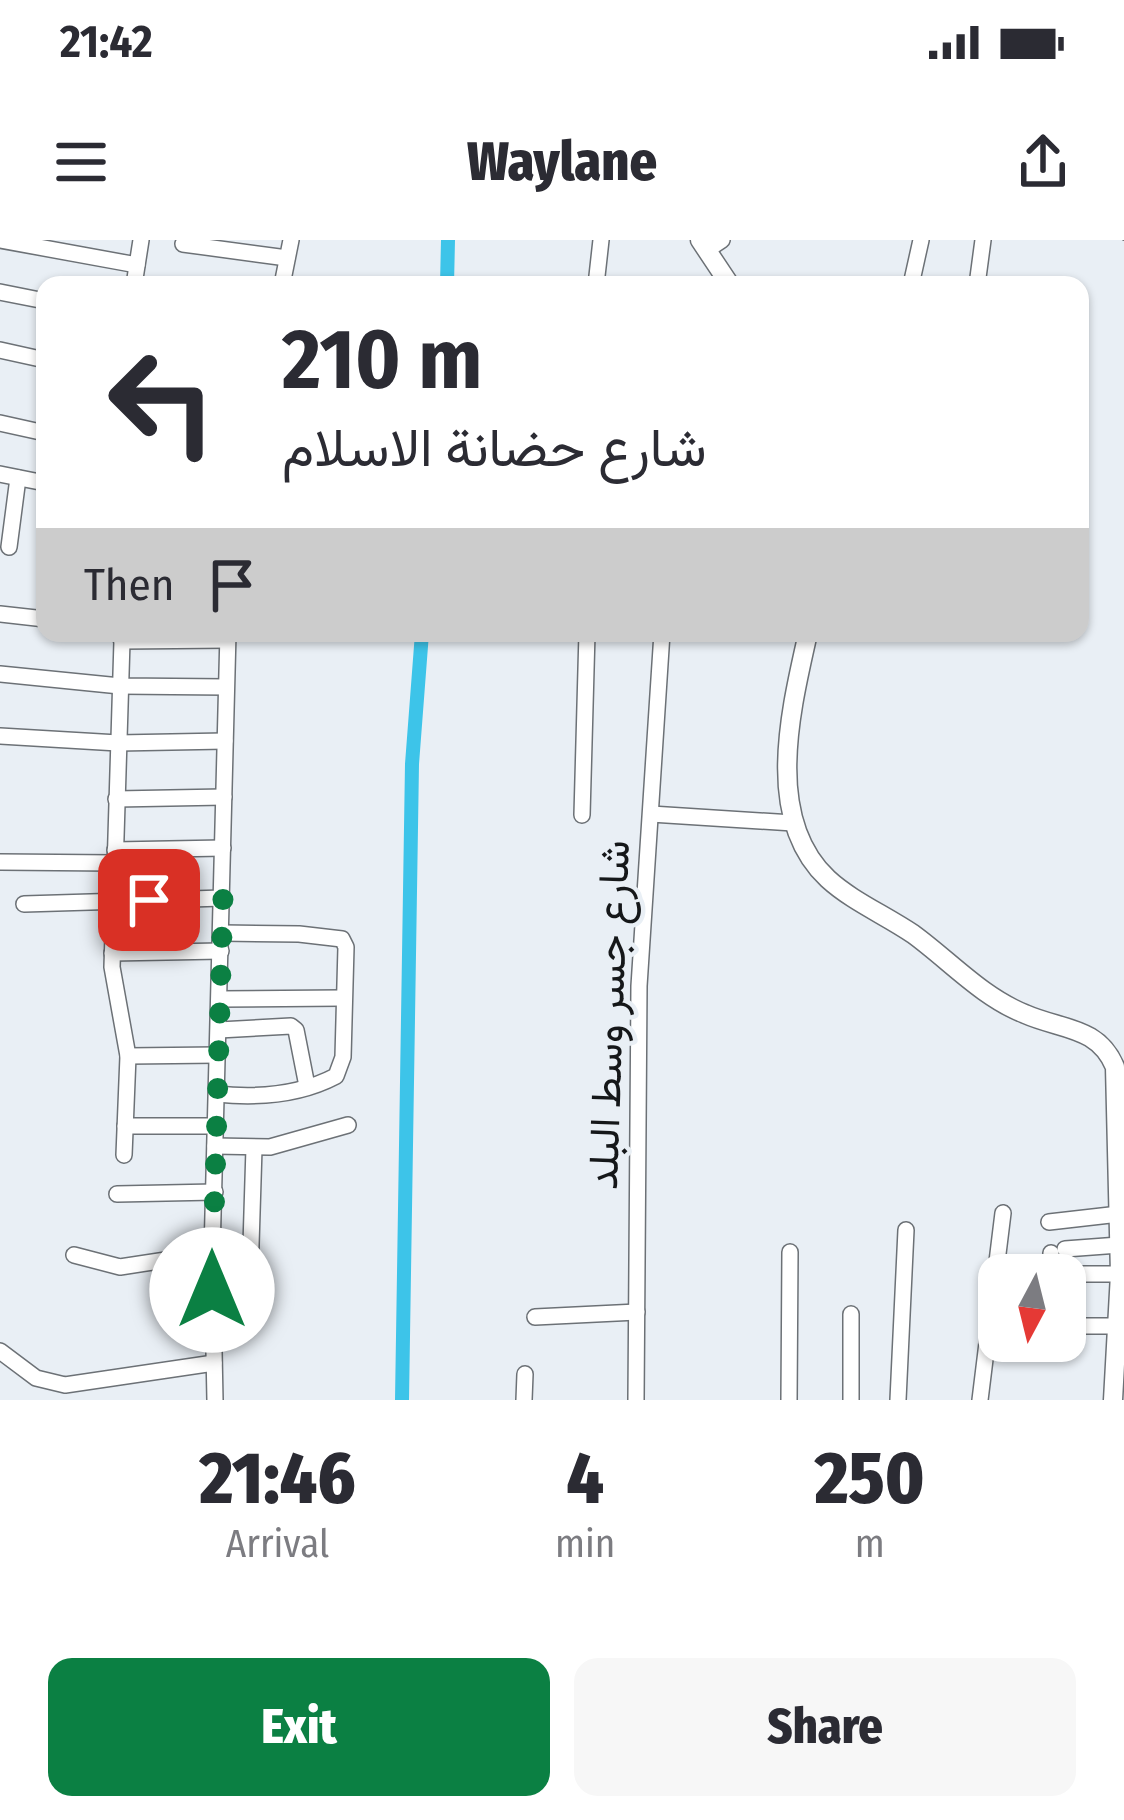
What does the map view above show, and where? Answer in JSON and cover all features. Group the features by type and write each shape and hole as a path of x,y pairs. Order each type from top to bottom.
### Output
{"street":[{"path":"0,240 137,265"},
{"path":"135,276 141,240"},
{"path":"284,276 291,240"},
{"path":"597,276 601,240"},
{"path":"913,276 921,240"},
{"path":"978,276 983,240"},
{"path":"709,243 726,276"},
{"path":"183,244 287,258"},
{"path":"0,292 36,299"},
{"path":"0,350 36,358"},
{"path":"0,423 36,431"},
{"path":"0,474 36,481"},
{"path":"9,547 18,478"},
{"path":"0,614 36,618"},
{"path":"120,642 112,953 128,1056 124,1155"},
{"path":"215,1400 212,1253 228,642"},
{"path":"582,815 587,642"},
{"name":"شارع جسر وسط البلد","path":"636,1400 639,986 661,642"},
{"path":"804,642 788,799 793,823 813,862 827,878 915,936 994,998 1028,1016 1091,1035 1110,1054 1117,1081 1120,1274 1113,1400"},
{"path":"0,674 120,686 226,687"},
{"path":"0,736 118,743 225,741"},
{"path":"116,799 224,797"},
{"path":"651,814 793,823"},
{"path":"0,862 224,848"},
{"path":"24,904 223,898"},
{"path":"217,1094 245,1097 307,1087 328,1080 341,1067 346,947 342,939 299,934 222,933"},
{"path":"112,953 221,951"},
{"path":"220,999 342,998"},
{"path":"218,1030 291,1026 296,1030 307,1087"},
{"path":"128,1056 218,1055"},
{"path":"215,1146 254,1148 348,1125"},
{"path":"124,1126 215,1126"},
{"path":"250,1277 254,1148"},
{"path":"117,1194 215,1192"},
{"path":"980,1400 1003,1213"},
{"path":"1049,1222 1119,1214"},
{"path":"898,1400 906,1230"},
{"path":"1057,1254 1118,1245"},
{"path":"789,1400 790,1252"},
{"path":"74,1255 120,1268 212,1253"},
{"path":"1086,1274 1120,1274"},
{"path":"535,1317 637,1312"},
{"path":"851,1314 851,1400"},
{"path":"1086,1326 1119,1326"},
{"path":"0,1351 36,1378 64,1385 214,1363"},
{"path":"524,1400 525,1374"}],"waterway":[{"path":"447,276 448,240"},
{"path":"402,1400 412,764 421,642"}],"route":[{"path":"149,900 223,898 212,1290"}]}
